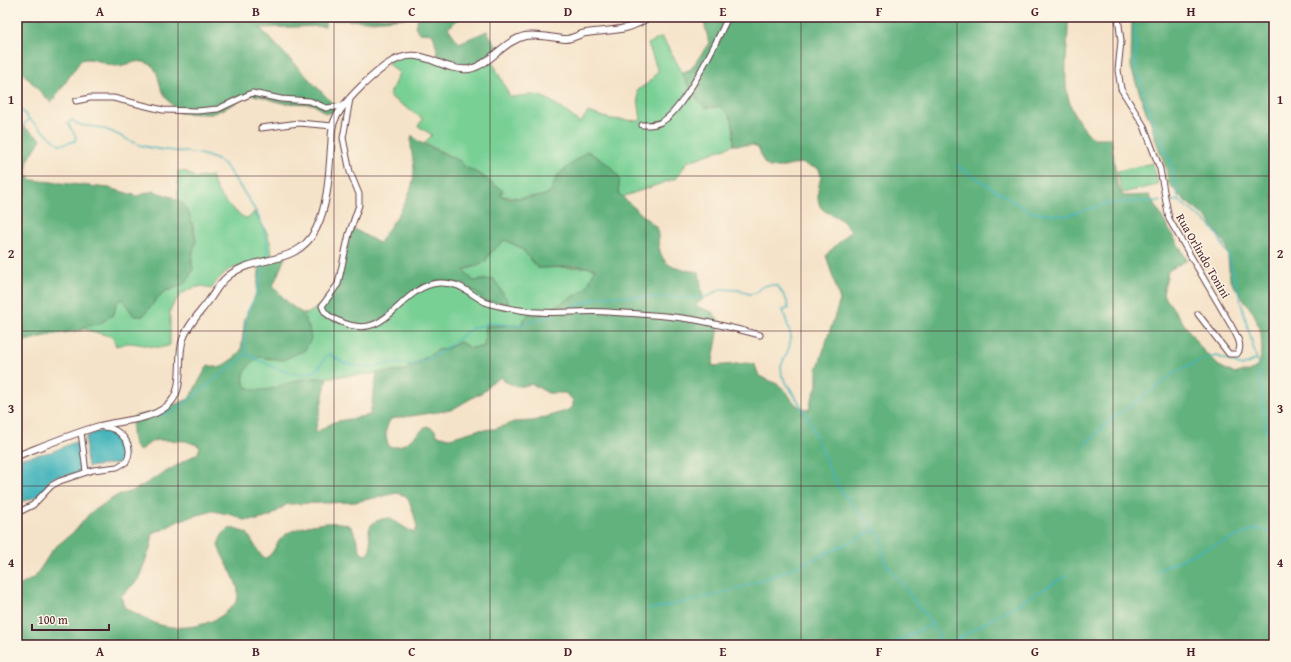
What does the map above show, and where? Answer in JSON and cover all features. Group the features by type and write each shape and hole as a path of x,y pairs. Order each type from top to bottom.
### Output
{"street":[{"path":"17,456 96,427 158,412 173,401 178,389 181,350 185,336 198,315 228,276 244,268 286,256 304,246 312,237 324,206 333,126 344,106 382,68 405,57 418,56 460,68 472,68 484,63 501,48 524,36 568,39 583,34 629,28 646,17"},
{"path":"642,124 659,124 675,111 699,74 728,17"},
{"name":"Rua Orlindo Tonini","path":"1118,17 1121,41 1118,70 1121,89 1140,118 1160,169 1169,219 1232,327 1240,344 1240,349 1237,354 1229,354 1223,348 1198,314"},
{"path":"76,101 90,98 113,98 163,110 204,111 225,106 252,92 281,99 310,101 326,108 344,106"},
{"path":"350,99 343,138 350,172 359,194 359,204 349,234 340,280 336,288 322,306 328,315 354,327 369,326 383,320 415,293 426,287 446,283 464,287 486,302 529,311 608,312 680,318 702,321 760,335"},
{"path":"261,128 299,123 333,126"},
{"path":"17,513 33,505 53,484 86,472 122,465 126,462 129,456 126,441 120,432 110,427 96,427"},
{"path":"81,432 86,472"}],"green space":[{"path":"17,17 26,17 17,32"},
{"path":"26,17 415,17 372,21 326,20 325,26 260,28 336,107 331,113 325,113 313,104 282,103 259,96 250,95 211,114 179,113 164,93 155,69 143,62 133,62 116,66 90,59 81,60 51,103 17,67 17,32"},
{"path":"418,17 461,17 448,28 459,43 487,31 498,49 476,65 470,66 458,65 439,58 433,34 419,33 415,26"},
{"path":"703,17 1068,17 1066,81 1072,110 1080,124 1093,138 1111,138 1117,183 1121,194 1125,196 1149,195 1187,260 1168,271 1163,294 1201,348 1219,366 1235,374 1240,372 1249,372 1259,365 1262,351 1261,332 1254,314 1230,280 1227,247 1208,219 1185,201 1168,183 1166,169 1151,122 1146,112 1131,68 1132,19 1133,17 1274,17 1274,516 1270,517 1274,522 1274,645 17,645 17,587 32,579 37,574 53,549 76,530 89,514 116,496 133,491 198,453 200,447 186,441 157,440 151,442 139,451 134,444 132,434 133,420 135,416 155,412 189,399 208,365 219,368 234,358 241,350 245,318 256,294 260,265 286,255 273,286 289,304 302,313 309,328 311,339 305,350 283,360 259,357 246,369 244,377 245,386 252,389 265,390 309,378 327,378 315,433 334,422 370,415 377,373 403,371 438,350 446,349 460,342 470,348 484,347 486,326 521,325 529,313 547,311 583,291 587,287 595,269 583,266 538,268 521,248 505,240 490,253 485,262 464,270 473,281 494,279 509,303 486,301 465,284 440,281 421,286 388,315 369,326 334,321 315,309 324,300 336,282 352,228 379,243 401,209 413,181 414,166 411,144 412,135 419,142 460,161 465,167 481,175 503,191 500,195 508,198 543,196 550,192 558,175 587,151 600,159 610,166 617,174 619,178 619,194 657,228 659,247 664,260 679,269 699,272 703,299 695,306 712,312 720,322 712,366 748,363 755,365 759,376 778,385 785,391 795,404 809,410 811,400 817,386 817,370 840,300 826,255 851,231 836,216 821,208 818,200 818,189 821,176 819,169 800,163 784,167 769,167 764,163 759,149 753,145 734,145 731,119 724,110 719,106 705,108 700,103 681,73 691,69 709,43","holes":["502,377 504,381 514,385 524,386 532,384 548,393 565,393 573,400 573,406 568,410 533,421 514,422 495,429 477,430 450,438 437,435 435,430 427,426 406,443 396,447 390,447 388,444 386,433 387,425 391,419 451,410 486,390 489,384","397,493 406,496 413,512 417,528 414,533 389,518 373,523 369,532 370,549 368,555 362,554 352,528 344,524 317,524 290,532 279,541 272,553 266,558 262,557 247,533 232,528 224,532 218,545 234,577 238,590 238,596 235,603 229,610 210,622 183,627 165,626 157,624 124,607 121,596 138,580 151,546 153,532 162,530 180,520 213,511 233,515 243,520 258,520 271,516 287,504 355,502"]},
{"path":"662,37 700,103 713,108 719,106 728,114 733,127 734,145 687,162 677,178 622,197 619,193 619,180 615,171 606,163 587,151 558,175 550,192 543,196 521,198 501,196 500,195 503,191 481,175 465,167 460,161 424,143 432,135 418,126 423,119 389,96 399,73 387,63 400,55 421,53 439,58 461,68 491,59 510,97 535,95 547,99 559,106 580,123 588,112 610,119 641,121 637,90 647,84 658,71 648,44"},
{"path":"24,127 41,139 27,162 27,175 32,180 109,188 137,196 153,191 172,197 183,204 190,216 196,240 191,260 193,269 187,281 181,286 165,291 159,296 143,316 134,316 122,298 116,304 114,314 101,323 81,328 83,330 49,335 17,343 17,128"},
{"path":"1153,163 1158,185 1122,193 1117,171"},
{"path":"178,171 184,171 196,178 212,176 216,189 234,210 245,218 250,217 254,212 262,224 270,242 272,255 271,263 231,269 218,280 211,289 203,286 193,288 181,294 170,310 170,345 166,347 155,347 129,343 116,346 113,337 80,328 101,323 114,314 116,304 122,298 134,316 143,316 159,296 165,291 172,290 190,275 193,269 192,255 195,236 193,225 188,214 178,201"},
{"path":"505,240 521,248 538,268 591,267 595,270 587,287 583,291 547,312 523,320 521,325 486,326 484,347 470,348 460,342 446,349 438,350 403,371 299,380 268,390 256,391 245,386 244,377 246,369 259,357 270,359 309,343 310,334 302,313 307,314 315,309 334,321 430,282 440,281 465,284 486,301 508,303 494,279 473,281 464,270 481,265 490,253"}],"water":[{"path":"109,430 121,441 126,457 120,463 88,467 86,437 96,432"},
{"path":"75,442 78,443 81,456 80,471 53,478 39,495 17,503 17,459 51,452"}],"waterway":[{"path":"1135,17 1136,68 1148,108 1171,163 1179,201 1210,225 1218,236 1228,255 1259,368 1265,427 1274,451"},
{"path":"17,105 29,119 60,145 75,141 76,137 68,123 72,120 75,123 82,125 106,129 140,145 161,150 205,155 225,165 247,197 260,221 265,233 267,258"},
{"path":"17,132 29,119"},
{"path":"956,165 1030,212 1066,216 1109,203 1160,201"},
{"path":"1169,201 1179,201"},
{"path":"246,354 244,338 247,312 254,299 264,267"},
{"path":"570,308 602,296 698,298 709,296 721,289 738,290 749,294 756,293 760,288 766,286 778,286 787,301 788,309 783,310 791,336 789,348 781,366 782,376 807,415 832,475 847,499 880,535 884,561 932,624 943,645"},
{"path":"246,354 281,370 299,374 316,370 325,357 329,354 344,363 358,366 371,367 391,363 414,365 434,357 472,328 490,323 517,326 554,315"},
{"path":"154,417 176,410 246,355"},
{"path":"1079,450 1112,419 1176,372 1198,361 1217,356 1242,366 1257,359"},
{"path":"1157,571 1202,550 1256,529 1274,532"},
{"path":"649,609 708,597 765,579 847,544 874,530"},
{"path":"947,645 1066,576"},
{"path":"890,645 932,624"}]}
